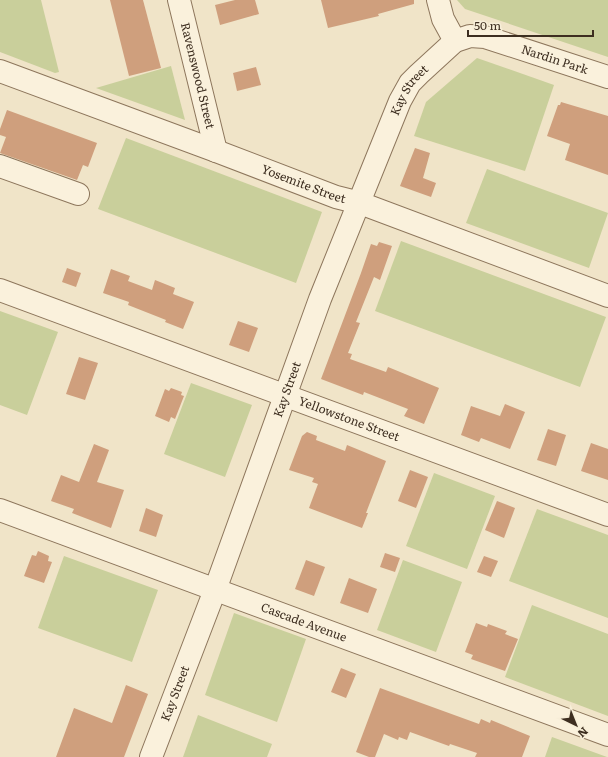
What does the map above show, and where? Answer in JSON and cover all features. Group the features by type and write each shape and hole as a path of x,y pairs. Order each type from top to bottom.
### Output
{"street":[{"name":"Ravenswood Street","path":"179,0 216,151"},
{"path":"438,0 443,18 455,40"},
{"name":"Nardin Park","path":"455,40 470,36 485,37 608,77"},
{"name":"Kay Street","path":"151,757 215,590 320,299 400,101 410,83 455,40"},
{"name":"Yosemite Street","path":"0,71 336,197 360,203 608,296"},
{"path":"0,166 78,194"},
{"name":"Yellowstone Street","path":"0,290 608,515"},
{"name":"Cascade Avenue","path":"0,510 608,735"}],"green space":[{"path":"0,0 41,0 59,72 55,73 0,52"},
{"path":"457,0 608,0 608,57 465,9"},
{"path":"477,58 554,85 525,171 414,136 426,102"},
{"path":"171,66 185,120 96,88"},
{"path":"126,138 322,212 296,283 98,209"},
{"path":"487,169 608,213 589,268 466,223"},
{"path":"401,241 606,317 580,387 375,311"},
{"path":"0,311 58,332 27,415 0,405"},
{"path":"191,383 252,405 225,477 164,454"},
{"path":"434,473 495,496 467,569 406,546"},
{"path":"537,509 608,535 608,618 509,581"},
{"path":"64,556 158,590 132,662 38,628"},
{"path":"403,560 462,582 436,652 377,630"},
{"path":"532,605 608,634 608,716 505,677"},
{"path":"234,613 306,639 277,722 205,695"},
{"path":"198,715 272,744 267,757 183,757"},
{"path":"552,737 607,757 545,757"}],"building":[{"path":"110,0 143,0 161,68 129,76"},
{"path":"235,0 255,0 259,14 220,25 215,5"},
{"path":"321,0 414,0 414,4 378,14 379,16 328,28"},
{"path":"256,67 261,85 237,91 233,73"},
{"path":"561,102 608,116 608,175 565,160 570,144 547,136 558,105 560,105"},
{"path":"7,110 97,143 88,167 83,165 77,180 0,153 6,137 0,135 0,129"},
{"path":"415,148 430,153 423,178 436,183 431,197 400,186"},
{"path":"379,242 392,246 380,280 374,277 356,322 360,323 348,353 352,354 350,359 386,372 388,367 439,388 424,424 404,416 408,409 364,392 363,395 321,379 371,244 377,246"},
{"path":"67,268 81,273 76,287 62,282"},
{"path":"111,269 130,276 128,281 152,290 155,280 175,288 173,294 194,302 183,329 165,322 166,320 128,305 129,302 103,293"},
{"path":"238,321 258,328 249,352 229,345"},
{"path":"79,357 98,363 85,400 66,394"},
{"path":"171,388 182,392 181,395 184,396 175,419 171,417 169,422 155,416 165,389 169,391"},
{"path":"505,404 525,412 510,449 481,438 479,442 461,435 471,406 500,416"},
{"path":"548,429 566,435 556,466 537,460"},
{"path":"307,432 317,436 316,440 345,451 347,445 386,461 366,513 368,513 362,528 309,508 318,484 312,482 314,478 289,470 302,436"},
{"path":"591,443 608,449 608,480 581,471"},
{"path":"94,444 109,450 97,482 124,490 111,528 72,513 74,509 51,501 61,475 79,482"},
{"path":"410,470 428,477 416,508 398,501"},
{"path":"497,501 515,508 504,538 485,530"},
{"path":"146,508 163,515 156,537 139,531"},
{"path":"38,551 49,556 48,561 52,562 44,583 24,576 32,555 36,556"},
{"path":"385,553 400,558 395,572 380,567"},
{"path":"484,556 498,561 491,577 477,572"},
{"path":"306,560 325,567 314,596 295,589"},
{"path":"349,578 377,589 368,613 340,603"},
{"path":"476,623 487,627 488,624 507,631 505,634 518,639 505,671 471,659 473,655 465,652"},
{"path":"341,668 356,674 346,698 331,692"},
{"path":"126,685 148,694 124,757 56,757 74,708 112,723"},
{"path":"380,688 479,724 481,719 490,723 491,720 530,736 522,757 475,757 477,753 450,744 449,746 410,732 407,740 399,737 398,740 384,734 375,757 369,757 356,752"}]}
